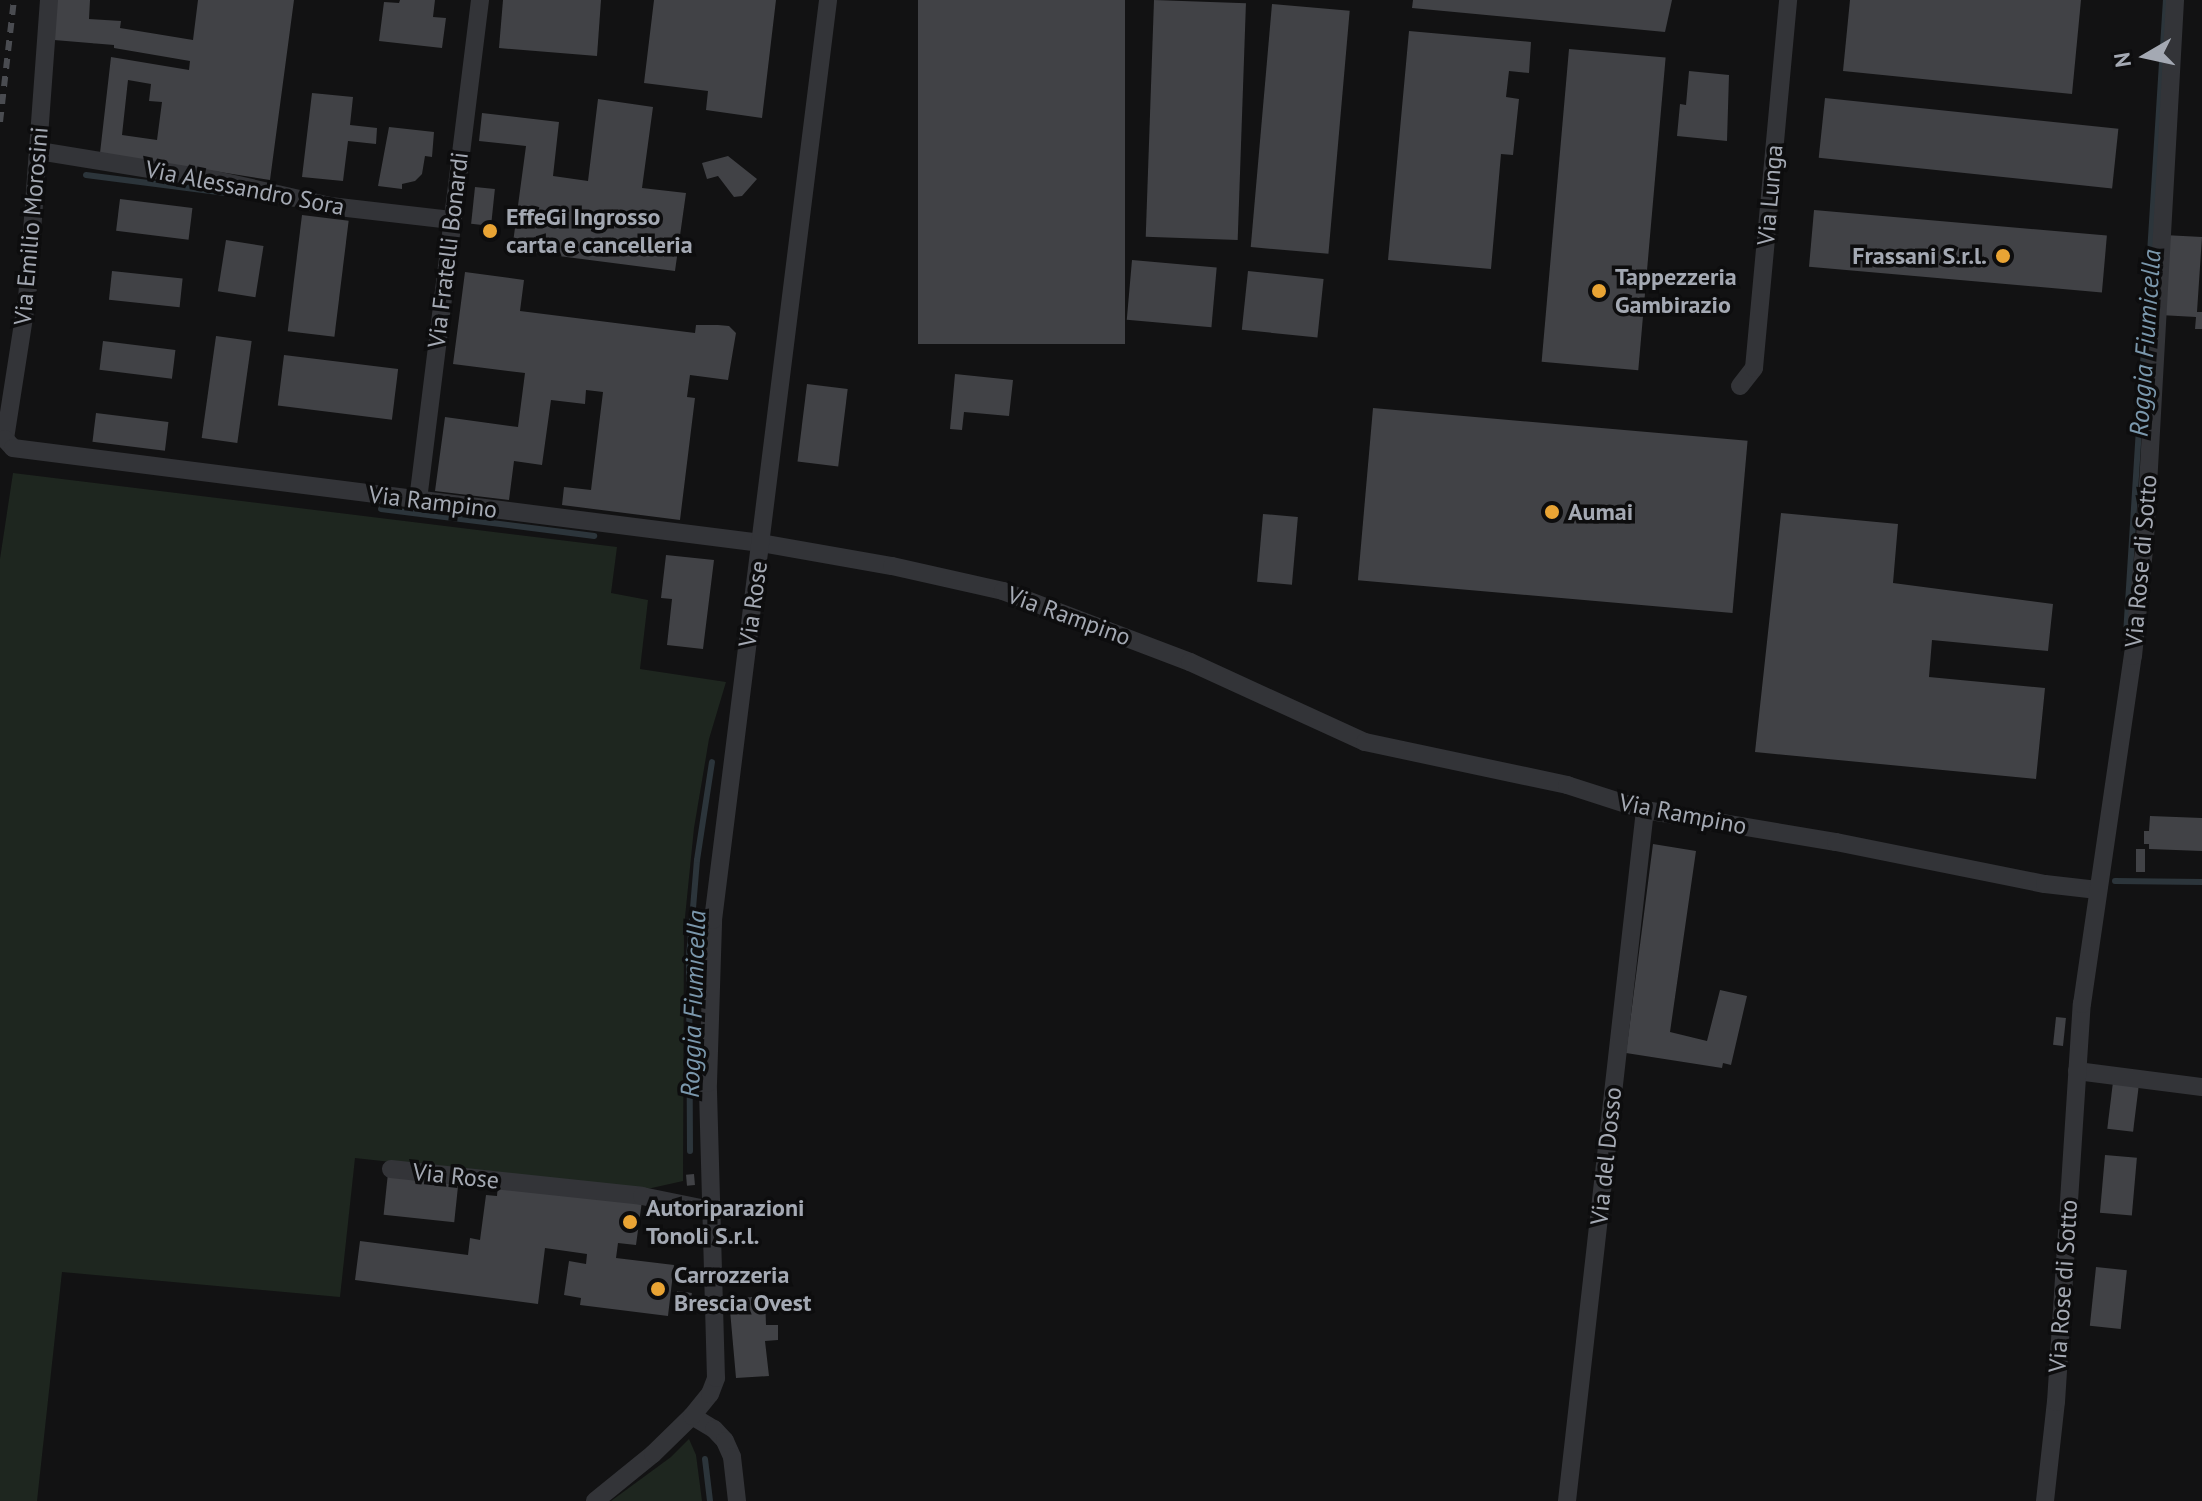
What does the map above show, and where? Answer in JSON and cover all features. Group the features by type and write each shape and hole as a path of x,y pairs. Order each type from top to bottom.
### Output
{"street":[{"name":"Via Emilio Morosini","path":"13,448 5,439 27,298 49,0"},
{"name":"Via Fratelli Bonardi","path":"418,500 480,0"},
{"name":"Via Rose","path":"595,1501 653,1454 692,1416 710,1394 718,1360 708,1069 713,920 828,0"},
{"name":"Via Lunga","path":"1740,386 1754,368 1788,0"},
{"name":"Via Rose di Sotto","path":"2045,1501 2056,1402 2077,1071 2088,952 2133,656 2145,539 2175,0"},
{"name":"Via Alessandro Sora","path":"39,151 216,180 330,206 451,220"},
{"name":"Via Rampino","path":"13,448 761,543 892,566 1003,591 1190,662 1365,742 1567,785 1645,810 1836,842 2045,884 2098,890"},
{"name":"Via del Dosso","path":"1567,1501 1645,810"},
{"path":"2077,1071 2202,1087"},
{"name":"Via Rose","path":"391,1169 642,1196 711,1210"},
{"path":"692,1416 714,1429 725,1441 732,1457 737,1501"}],"shaded area":[{"path":"13,473 617,547 611,593 648,600 640,669 726,682 709,739 694,828 684,927 683,1181 647,1189 355,1158 340,1297 62,1272 37,1501 0,1501 0,559"},
{"path":"689,1439 696,1455 702,1501 611,1501 671,1457"}],"building":[{"path":"56,0 90,0 89,19 121,21 120,28 193,40 198,0 294,0 270,180 100,153 111,57 189,70 190,61 114,48 114,45 54,40","holes":["128,80 151,84 149,101 162,102 157,140 122,135"]},
{"path":"400,0 435,0 433,17 446,18 442,48 379,41 384,2 399,3"},
{"path":"503,0 601,0 597,56 499,48"},
{"path":"654,0 776,0 762,118 706,110 708,91 644,83"},
{"path":"918,0 1125,0 1125,344 918,344"},
{"path":"1154,0 1246,3 1238,240 1146,237"},
{"path":"1413,0 1672,0 1665,32 1412,8"},
{"path":"1850,0 2081,0 2072,94 1843,71"},
{"path":"1272,4 1350,11 1328,254 1251,247"},
{"path":"1409,31 1531,42 1529,73 1509,71 1506,97 1519,99 1513,155 1501,154 1491,269 1388,260"},
{"path":"1569,49 1666,57 1638,370 1542,362"},
{"path":"1689,71 1729,75 1727,141 1677,136 1680,104 1686,105"},
{"path":"312,93 353,97 350,125 377,128 376,144 348,141 343,181 302,177"},
{"path":"1825,98 2118,129 2112,189 1819,158"},
{"path":"598,99 653,107 642,188 686,193 675,271 512,250 526,146 479,141 482,113 559,122 553,176 588,181"},
{"path":"389,127 434,132 432,157 425,156 422,174 415,181 402,184 402,189 378,186"},
{"path":"728,156 757,179 742,196 734,197 718,176 707,179 702,163"},
{"path":"475,187 495,189 491,226 471,224"},
{"path":"120,199 192,208 189,240 116,231"},
{"path":"1814,210 2107,236 2102,292 1809,267"},
{"path":"302,215 349,221 334,337 288,331"},
{"path":"2164,235 2202,237 2197,312 2202,312 2202,329 2195,329 2196,317 2160,315"},
{"path":"226,240 264,246 255,297 218,291"},
{"path":"1132,260 1217,267 1211,327 1127,320"},
{"path":"112,271 183,278 180,307 109,300"},
{"path":"1248,271 1324,279 1317,338 1242,330"},
{"path":"465,272 524,280 520,311 695,333 696,325 729,326 736,333 728,380 690,375 687,397 695,398 680,520 562,505 564,487 591,490 603,392 586,390 585,404 551,400 542,465 514,461 509,500 435,491 445,417 518,427 525,373 453,364"},
{"path":"216,336 252,341 237,443 202,438"},
{"path":"103,341 175,350 172,379 99,370"},
{"path":"284,355 398,369 392,420 278,406"},
{"path":"955,374 1013,380 1009,416 964,412 962,430 950,429"},
{"path":"807,384 848,389 838,466 797,461"},
{"name":"Aumai","path":"1373,408 1748,441 1732,613 1358,580"},
{"path":"96,413 168,422 165,451 92,442"},
{"path":"1781,513 1898,524 1893,583 2053,604 2048,651 1932,640 1929,677 2045,688 2036,779 1755,752"},
{"path":"1263,514 1298,517 1292,585 1257,582"},
{"path":"666,555 714,560 703,649 667,645 672,599 661,598"},
{"path":"2150,816 2202,818 2202,851 2149,849 2149,844 2144,844 2144,831 2149,831"},
{"path":"1653,844 1696,851 1670,1032 1707,1041 1720,990 1747,996 1731,1065 1723,1063 1722,1068 1626,1053"},
{"path":"2136,849 2145,849 2145,872 2136,872"},
{"path":"2056,1017 2066,1018 2063,1046 2053,1045"},
{"path":"2113,1082 2139,1085 2133,1132 2107,1129"},
{"path":"2105,1155 2137,1158 2132,1216 2100,1213"},
{"path":"388,1173 459,1180 454,1222 384,1215"},
{"path":"694,1174 695,1185 687,1186 686,1175"},
{"path":"498,1183 642,1201 636,1245 618,1243 616,1258 674,1265 668,1316 580,1305 581,1298 564,1295 569,1261 586,1264 587,1254 545,1248 538,1304 355,1280 360,1241 468,1255 470,1238 480,1240 486,1195 497,1196"},
{"path":"2096,1267 2127,1270 2121,1329 2090,1326"},
{"path":"677,1291 692,1293 689,1310 675,1308"},
{"path":"765,1296 766,1325 778,1325 778,1340 765,1341 769,1376 736,1378 729,1299"}],"waterway":[{"name":"Roggia Fiumicella","path":"2126,635 2166,0"},
{"name":"Roggia Fiumicella","path":"86,175 226,193"},
{"name":"Roggia Fiumicella","path":"381,509 594,536"},
{"name":"Roggia Fiumicella","path":"690,1151 689,957 697,860 712,762"},
{"name":"Roggia Fiumicella","path":"2115,881 2202,882"},
{"name":"Roggia Fiumicella","path":"705,1459 710,1501"}],"railway":[{"path":"0,122 14,0"}],"place":[{"name":"EffeGi Ingrosso carta e cancelleria","path":"490,231"},
{"name":"Frassani S.r.l.","path":"2003,256"},
{"name":"Tappezzeria Gambirazio","path":"1599,291"},
{"name":"Aumai","path":"1552,512"},
{"name":"Autoriparazioni Tonoli S.r.l.","path":"630,1222"},
{"name":"Carrozzeria Brescia Ovest","path":"658,1289"}]}
